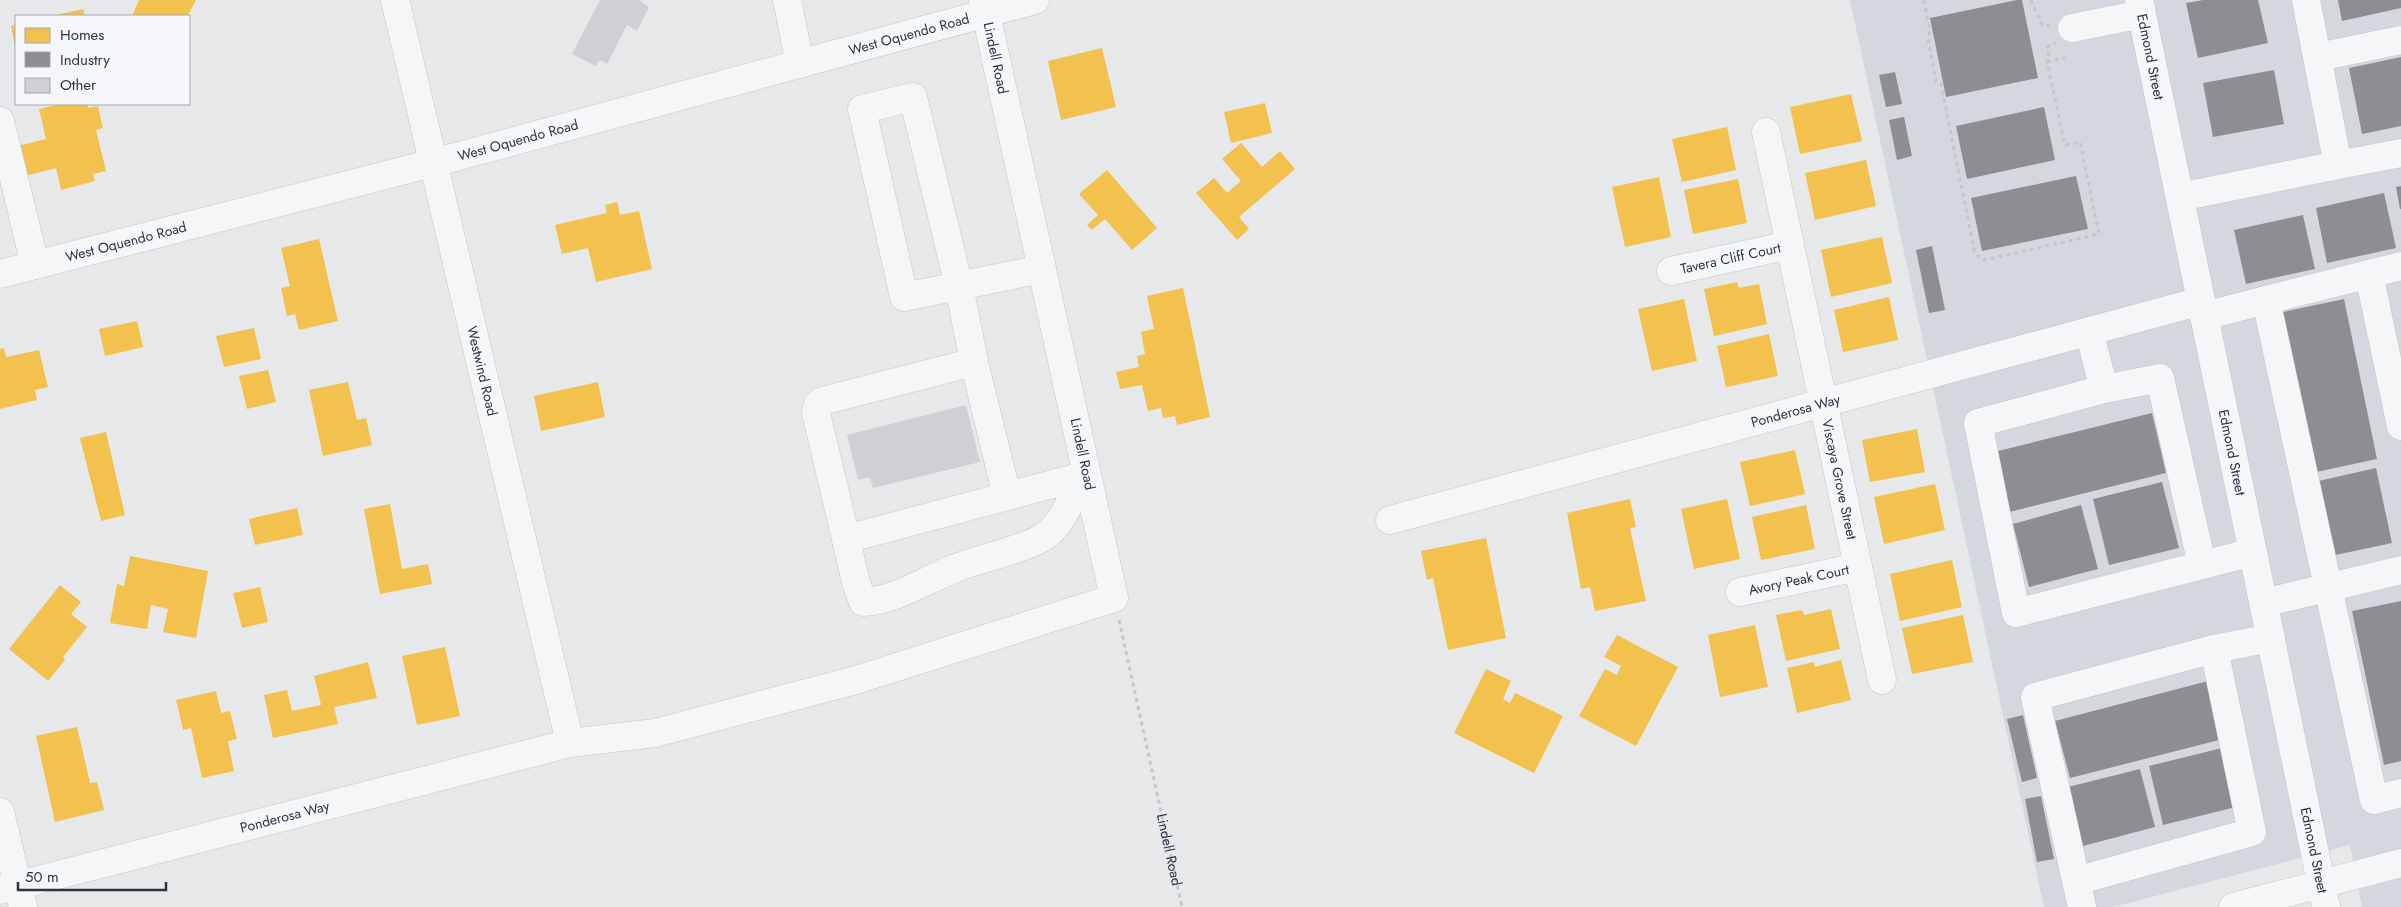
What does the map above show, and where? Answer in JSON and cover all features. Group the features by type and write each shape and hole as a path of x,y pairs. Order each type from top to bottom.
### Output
{"street":[{"name":"Westwind Road","path":"395,0 570,743"},
{"path":"787,0 800,64"},
{"name":"West Oquendo Road","path":"0,274 433,162 800,64 985,6 1035,0"},
{"path":"2306,0 2338,165"},
{"name":"Lindell Road","path":"985,6 1042,269 1077,478 1114,598"},
{"path":"2062,32 2141,7"},
{"name":"Edmond Street","path":"2141,7 2324,895"},
{"path":"2318,58 2401,40"},
{"path":"1006,496 974,362 959,286 913,97 862,109 904,298 959,286 1042,269"},
{"path":"0,121 35,265"},
{"name":"Viscaya Grove Street","path":"1766,132 1882,680"},
{"path":"2180,197 2401,153"},
{"name":"Tavera Cliff Court","path":"1671,271 1790,245"},
{"name":"Ponderosa Way","path":"1390,520 2088,331 2203,308 2266,300 2401,266"},
{"path":"2369,274 2401,426"},
{"path":"2266,300 2326,589 2374,800 2401,793"},
{"path":"2088,331 2104,389"},
{"path":"846,539 1077,478 1071,501 1058,525 1040,539 954,568 918,586 874,602 863,602 856,583 816,413 818,404 822,401 974,362"},
{"path":"2202,565 2160,378 2104,389 1978,423 2016,613 2253,552"},
{"name":"Avory Peak Court","path":"1740,592 1858,567"},
{"path":"2264,603 2401,570"},
{"name":"Ponderosa Way","path":"14,894 570,743 665,730 856,680 1114,598"},
{"path":"2214,649 2252,832 2079,894 2034,697 2214,649 2271,638"},
{"path":"0,812 14,894"},
{"path":"2233,907 2324,895 2401,863"}],"path":[{"path":"1924,0 1930,31 1928,38 1936,82 1941,84 1975,254 1984,260 2099,234 2080,142 2065,145 2046,62 2049,56 2047,47 2062,32 2042,25 2039,14 2033,8 2031,0"},
{"path":"2046,62 2065,58"},
{"name":"Lindell Road","path":"1114,598 1182,907"}],"shaded area":[{"path":"1850,0 2401,0 2401,907 2362,907 2350,845 2113,907 2044,907"}],"building: Homes":[{"path":"139,0 196,0 188,15 132,15"},
{"path":"83,9 85,15 56,15"},
{"path":"15,24 15,46 11,26"},
{"path":"1102,48 1116,107 1061,120 1048,61"},
{"path":"1851,94 1862,141 1800,154 1790,107"},
{"path":"1265,103 1272,133 1231,143 1224,112"},
{"path":"56,105 87,105 88,108 98,106 103,128 96,130 106,171 93,174 95,181 61,190 56,168 21,177 14,147 46,139 39,109"},
{"path":"1727,127 1736,170 1682,182 1672,139"},
{"path":"1241,143 1262,167 1280,151 1295,169 1239,217 1249,229 1237,240 1196,193 1214,178 1227,193 1241,181 1222,159"},
{"path":"1866,160 1876,206 1815,220 1805,173"},
{"path":"1107,170 1157,228 1132,250 1105,219 1092,230 1087,225 1098,215 1079,194"},
{"path":"1659,177 1671,237 1625,247 1612,187"},
{"path":"1738,179 1747,223 1693,234 1684,190"},
{"path":"617,202 620,215 639,211 652,269 596,282 588,248 562,254 555,225 607,213 605,205"},
{"path":"1882,237 1892,283 1831,297 1821,250"},
{"path":"319,239 338,321 299,330 295,314 287,316 281,288 290,286 281,248"},
{"path":"1737,282 1739,288 1759,284 1767,324 1714,336 1704,289"},
{"path":"1183,288 1210,417 1177,425 1175,416 1163,418 1161,408 1148,411 1142,385 1120,389 1116,372 1139,367 1137,356 1145,354 1141,332 1154,329 1147,296"},
{"path":"1889,297 1898,340 1843,352 1834,310"},
{"path":"1684,299 1697,361 1652,371 1638,309"},
{"path":"137,321 143,347 105,356 99,329"},
{"path":"254,328 261,359 224,367 216,336"},
{"path":"1769,334 1778,376 1726,387 1717,346"},
{"path":"4,348 6,357 39,350 48,387 35,390 37,400 0,409 0,349"},
{"path":"268,370 276,402 247,409 239,376"},
{"path":"348,382 357,420 366,418 372,445 323,456 309,390"},
{"path":"598,382 605,417 541,431 534,396"},
{"path":"1917,429 1925,472 1870,482 1862,440"},
{"path":"106,432 125,515 101,521 80,438"},
{"path":"1795,450 1805,494 1750,506 1740,462"},
{"path":"1935,484 1945,530 1884,544 1874,497"},
{"path":"1630,499 1636,527 1630,528 1646,601 1595,611 1590,587 1581,589 1567,513"},
{"path":"1727,499 1740,559 1694,569 1681,509"},
{"path":"390,504 402,569 428,564 432,584 380,594 364,509"},
{"path":"1806,505 1815,549 1761,560 1752,517"},
{"path":"297,508 303,535 255,545 249,519"},
{"path":"1486,538 1506,638 1448,650 1433,578 1427,580 1421,551"},
{"path":"130,556 208,571 196,638 163,632 168,609 151,605 147,629 110,623 117,584 124,586"},
{"path":"1952,560 1962,607 1900,621 1890,574"},
{"path":"60,585 81,602 71,614 87,627 63,657 65,660 48,681 9,649"},
{"path":"260,587 268,622 242,628 233,593"},
{"path":"1831,609 1840,649 1786,661 1776,615 1802,610 1804,615"},
{"path":"1963,615 1973,662 1912,674 1902,628"},
{"path":"1755,625 1768,687 1720,697 1708,635"},
{"path":"1617,635 1678,667 1636,746 1579,716 1605,669 1617,675 1621,666 1604,657"},
{"path":"445,647 460,716 417,725 402,656"},
{"path":"1841,660 1851,700 1797,713 1787,668 1814,662 1815,667"},
{"path":"368,662 377,698 334,707 338,724 273,738 264,695 287,690 292,711 321,705 314,676"},
{"path":"1486,669 1511,681 1503,699 1510,703 1515,693 1563,716 1534,773 1454,733"},
{"path":"216,691 221,713 230,711 237,739 228,741 234,771 202,778 191,728 183,730 176,700"},
{"path":"77,727 90,783 97,782 104,810 55,822 36,736"}],"building: Industry":[{"path":"2022,0 2038,78 1946,97 1930,18"},
{"path":"2203,0 2258,0 2268,43 2198,58 2186,3"},
{"path":"2338,0 2401,0 2401,8 2342,21"},
{"path":"2401,57 2401,126 2362,134 2349,68"},
{"path":"2274,70 2284,124 2213,137 2203,83"},
{"path":"1895,72 1902,104 1886,107 1879,75"},
{"path":"2044,107 2055,160 1967,179 1956,126"},
{"path":"1904,117 1912,156 1897,160 1889,120"},
{"path":"2076,176 2088,229 1982,251 1971,198"},
{"path":"2401,186 2401,209 2400,209 2396,187"},
{"path":"2384,193 2396,248 2327,263 2316,208"},
{"path":"2303,215 2315,269 2246,284 2234,230"},
{"path":"1932,246 1945,310 1929,313 1916,250"},
{"path":"2344,299 2377,459 2316,472 2283,312"},
{"path":"2152,413 2166,473 2009,512 1994,452"},
{"path":"2376,468 2392,543 2331,556 2314,482"},
{"path":"2162,482 2179,548 2109,565 2093,499"},
{"path":"2081,505 2098,569 2029,587 2013,524"},
{"path":"2401,601 2401,761 2384,765 2352,611"},
{"path":"2208,681 2223,739 2070,778 2055,721"},
{"path":"2023,715 2037,778 2022,782 2007,719"},
{"path":"2222,748 2236,807 2163,825 2149,766"},
{"path":"2140,769 2155,827 2083,846 2068,787"},
{"path":"2041,796 2054,859 2037,862 2025,799"}],"building: Other":[{"path":"600,0 639,0 649,7 637,31 627,25 607,64 600,60 596,66 572,54"},
{"path":"966,405 980,462 873,488 870,477 858,480 847,435"}]}
